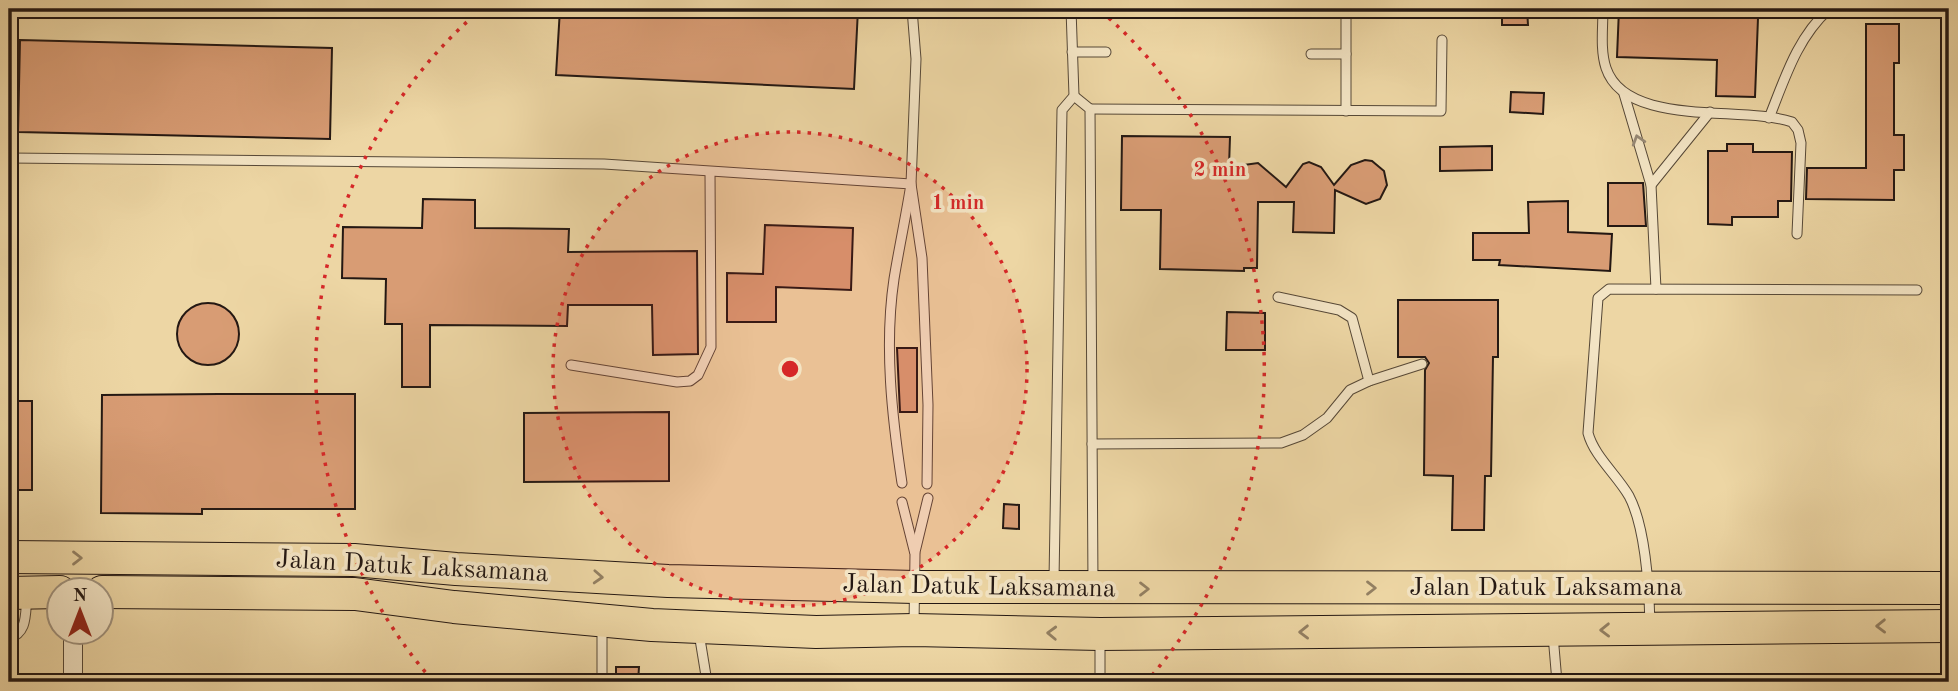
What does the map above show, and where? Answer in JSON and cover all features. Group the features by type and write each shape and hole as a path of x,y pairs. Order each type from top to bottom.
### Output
{"highway":[{"name":"Jalan Datuk Laksamana","path":"9,557 354,560 456,569 668,581 915,587 1949,588"},
{"path":"354,560 355,594"},
{"name":"Jalan Datuk Laksamana","path":"116,592 355,594 454,607 602,620 816,632 914,630 1100,634 1949,626"},
{"path":"18,593 46,593"}],"street":[{"path":"72,682 73,646"}],"lane":[{"path":"9,10 298,12 325,9"},
{"path":"902,483 892,419 891,335 894,281 911,184 916,59 912,9"},
{"path":"1054,589 1062,110 1074,96 1071,9"},
{"path":"1346,9 1346,111"},
{"path":"1603,9 1604,64 1609,77 1624,94 1648,105 1792,122 1798,130 1801,143 1797,234"},
{"path":"1769,118 1799,44 1813,23 1829,9"},
{"path":"1074,96 1090,109 1441,111 1442,40"},
{"path":"1072,52 1106,52"},
{"path":"1311,54 1346,54"},
{"path":"1624,94 1651,185 1656,289"},
{"path":"1090,109 1093,589"},
{"path":"1651,185 1710,112"},
{"path":"9,159 604,164 911,184"},
{"path":"571,365 677,383 690,381 698,375 712,347 709,172"},
{"path":"911,184 922,258 928,405 927,484"},
{"path":"1650,629 1649,588 1630,498 1591,443 1588,433 1598,298 1609,289 1917,290"},
{"path":"1278,297 1339,310 1352,318 1369,380"},
{"path":"1092,444 1281,443 1303,435 1327,418 1350,390 1369,380 1422,365"},
{"path":"914,630 915,554 928,498"},
{"path":"902,502 915,554"},
{"path":"9,638 17,636 24,628 18,593"},
{"path":"602,620 603,682"},
{"path":"698,627 707,682"},
{"path":"1553,630 1557,682"},
{"path":"1100,634 1100,682"}],"building":[{"path":"560,9 858,9 854,89 556,75"},
{"path":"1502,9 1527,9 1528,25 1502,25"},
{"path":"1619,9 1695,9 1695,16 1758,18 1755,97 1716,96 1717,60 1617,57"},
{"path":"1866,24 1899,24 1899,63 1894,63 1894,135 1904,135 1904,170 1894,170 1894,200 1806,199 1807,168 1866,168"},
{"path":"20,40 332,48 330,139 18,132"},
{"path":"1511,92 1544,93 1543,114 1510,112"},
{"path":"1122,136 1230,137 1229,167 1258,163 1286,187 1303,164 1309,162 1321,167 1334,185 1351,165 1365,160 1372,161 1384,171 1387,185 1380,199 1366,204 1335,190 1334,233 1293,232 1294,202 1258,202 1257,268 1244,268 1244,271 1160,269 1161,210 1121,210"},
{"path":"1727,144 1753,144 1753,152 1792,152 1791,201 1778,201 1778,217 1732,217 1732,225 1708,224 1708,151 1727,151"},
{"path":"1492,146 1492,170 1440,171 1440,147"},
{"path":"1608,183 1643,183 1646,226 1608,226"},
{"path":"423,199 475,200 475,228 569,229 568,252 697,251 698,354 653,355 652,305 568,305 567,326 430,325 430,387 402,387 402,324 385,324 386,279 342,278 343,227 422,228"},
{"path":"1568,201 1568,232 1612,234 1610,271 1499,265 1500,260 1473,260 1473,233 1529,233 1528,202"},
{"path":"765,225 853,228 851,290 776,287 776,322 727,322 727,273 763,274"},
{"path":"1398,300 1498,300 1498,357 1493,357 1491,476 1485,476 1484,530 1452,530 1453,476 1424,475 1425,370 1429,363 1425,357 1398,357"},
{"path":"208,303 230,312 239,334 230,356 208,365 186,356 177,334 186,312"},
{"path":"1227,312 1265,313 1265,350 1226,350"},
{"path":"897,348 917,348 917,412 900,412"},
{"path":"355,394 355,509 202,509 202,514 101,513 102,395"},
{"path":"9,401 32,401 32,490 9,490"},
{"path":"669,412 669,481 524,482 524,413"},
{"path":"1004,504 1019,505 1019,529 1003,528"},
{"path":"616,667 639,667 638,682 616,682"}]}
